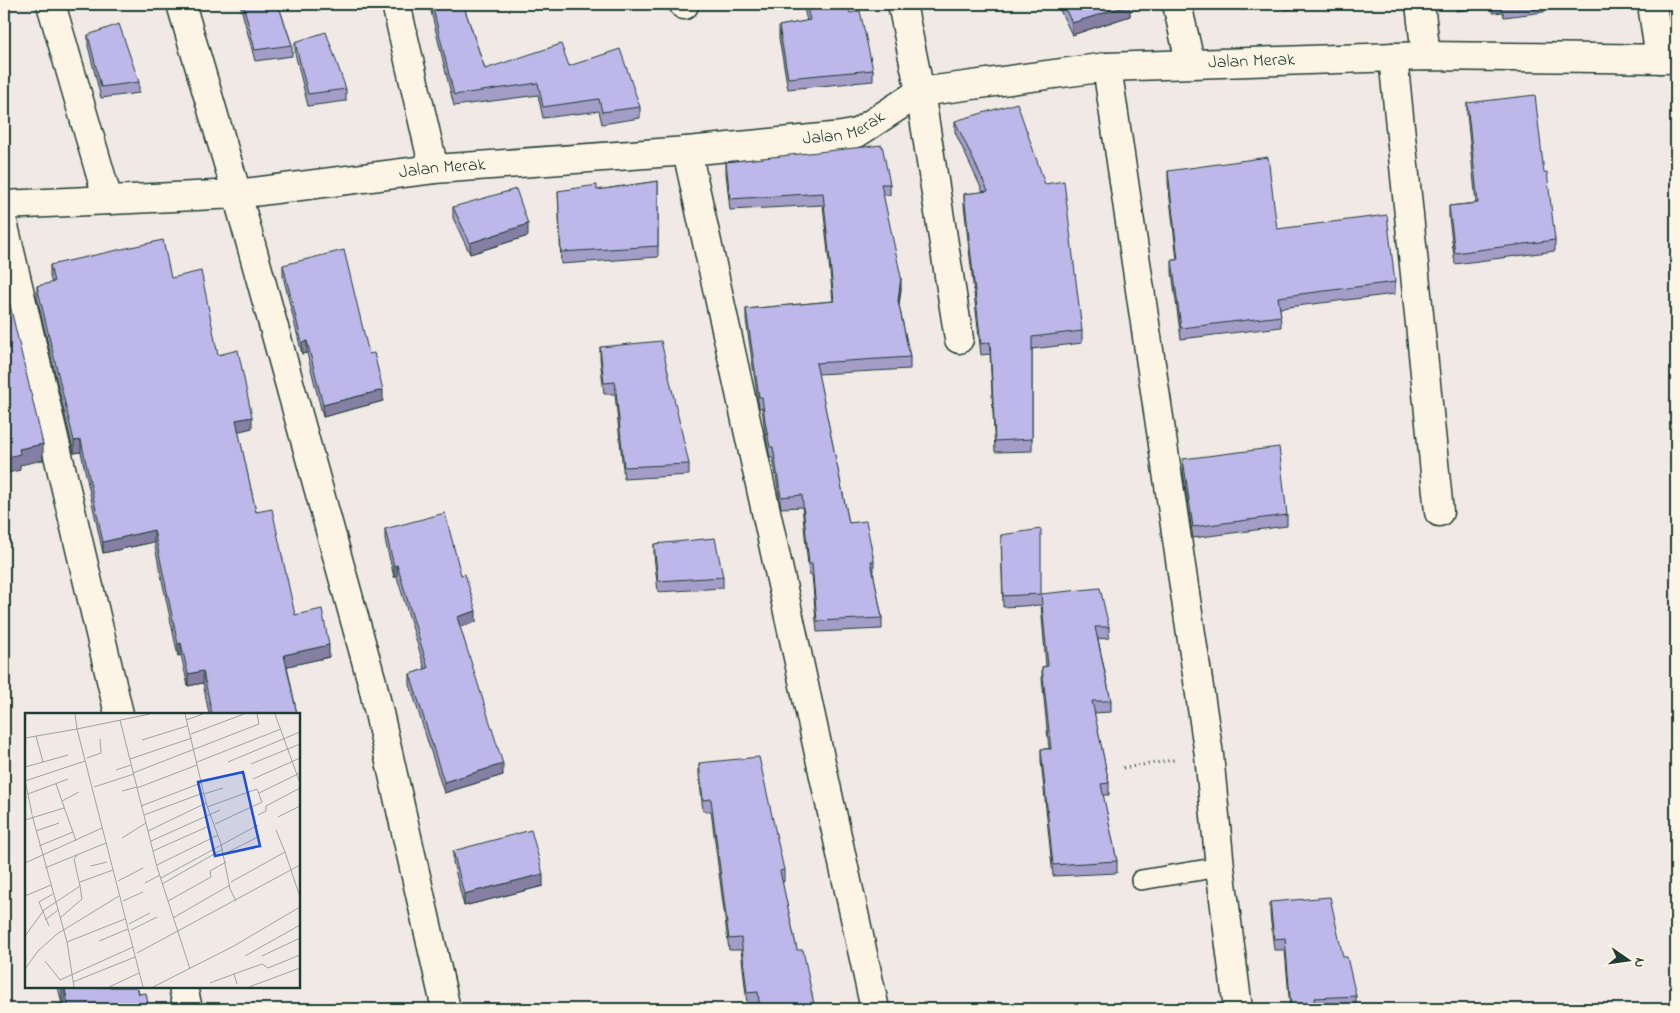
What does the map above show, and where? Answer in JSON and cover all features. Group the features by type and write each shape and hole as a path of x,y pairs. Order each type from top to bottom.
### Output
{"street":[{"path":"52,4 108,200"},
{"path":"181,4 237,194 372,682 446,1009"},
{"path":"396,4 434,169"},
{"path":"902,4 920,92 959,339"},
{"path":"1177,4 1190,62"},
{"path":"1420,4 1426,56"},
{"path":"1652,4 1668,59"},
{"path":"1393,56 1439,512"},
{"name":"Jalan Merak","path":"4,205 237,194 434,169 687,152 857,133 920,92 1107,67 1190,62 1393,56 1668,59"},
{"path":"1107,67 1209,755 1220,867 1238,1009"},
{"path":"687,152 874,1009"},
{"path":"4,226 118,713"},
{"path":"183,988 188,1009"}],"lane":[{"path":"1141,880 1220,867"}],"path":[{"path":"1122,768 1209,755"}],"building":[{"path":"243,4 278,4 292,45 255,50"},
{"path":"432,4 463,4 485,69 561,44 569,66 620,49 640,107 602,112 599,99 543,107 538,83 454,95"},
{"path":"806,4 846,4 850,13 860,11 873,70 788,78 779,26 810,20"},
{"path":"1063,4 1129,4 1130,5 1072,23"},
{"path":"119,24 139,82 101,87 88,35"},
{"path":"326,32 346,89 308,94 295,42"},
{"path":"1535,95 1544,173 1547,172 1555,240 1455,253 1449,206 1478,203 1467,103"},
{"path":"1017,103 1045,184 1064,181 1082,331 1032,337 1032,439 995,441 990,342 981,344 964,194 988,191 955,121"},
{"path":"882,145 890,184 881,184 901,277 898,301 910,357 816,363 849,523 866,521 874,561 871,561 882,618 817,621 812,564 809,564 802,495 781,497 773,447 770,447 765,421 762,397 759,397 746,309 834,301 823,193 730,199 726,162"},
{"path":"1268,157 1277,229 1387,215 1395,282 1278,297 1281,316 1181,328 1172,260 1178,260 1168,171"},
{"path":"658,181 658,246 561,252 558,191 597,185 597,190"},
{"path":"516,189 528,224 470,243 453,207"},
{"path":"163,240 171,278 201,271 218,355 238,350 252,417 236,420 256,512 272,509 295,615 322,609 329,645 284,655 297,713 212,713 203,671 188,674 181,643 178,644 154,530 103,542 81,440 74,441 37,286 54,282 50,265"},
{"path":"344,250 369,354 374,353 383,390 323,405 307,341 302,343 283,265"},
{"path":"9,301 43,444 19,449 20,454 4,458 4,302"},
{"path":"661,341 689,464 624,467 615,382 604,383 600,347"},
{"path":"1279,447 1287,515 1193,527 1183,459"},
{"path":"445,513 461,575 465,574 476,611 457,617 503,764 444,782 410,674 428,668 397,565 394,566 385,529"},
{"path":"1041,529 1041,594 1003,596 1001,535"},
{"path":"715,538 723,577 658,581 654,544"},
{"path":"1100,588 1109,627 1095,627 1111,701 1092,701 1109,783 1101,784 1117,861 1053,865 1041,749 1051,749 1042,667 1048,666 1041,594"},
{"path":"759,757 784,870 780,871 797,950 803,950 815,1009 760,1009 758,992 747,993 741,938 729,939 711,799 703,800 699,763"},
{"path":"531,830 543,874 464,894 453,851"},
{"path":"1330,897 1343,957 1347,957 1356,996 1314,998 1316,1009 1291,1009 1285,938 1274,939 1270,902"},
{"path":"61,988 137,988 139,994 146,993 149,1009 69,1009 65,989 62,990"}]}
